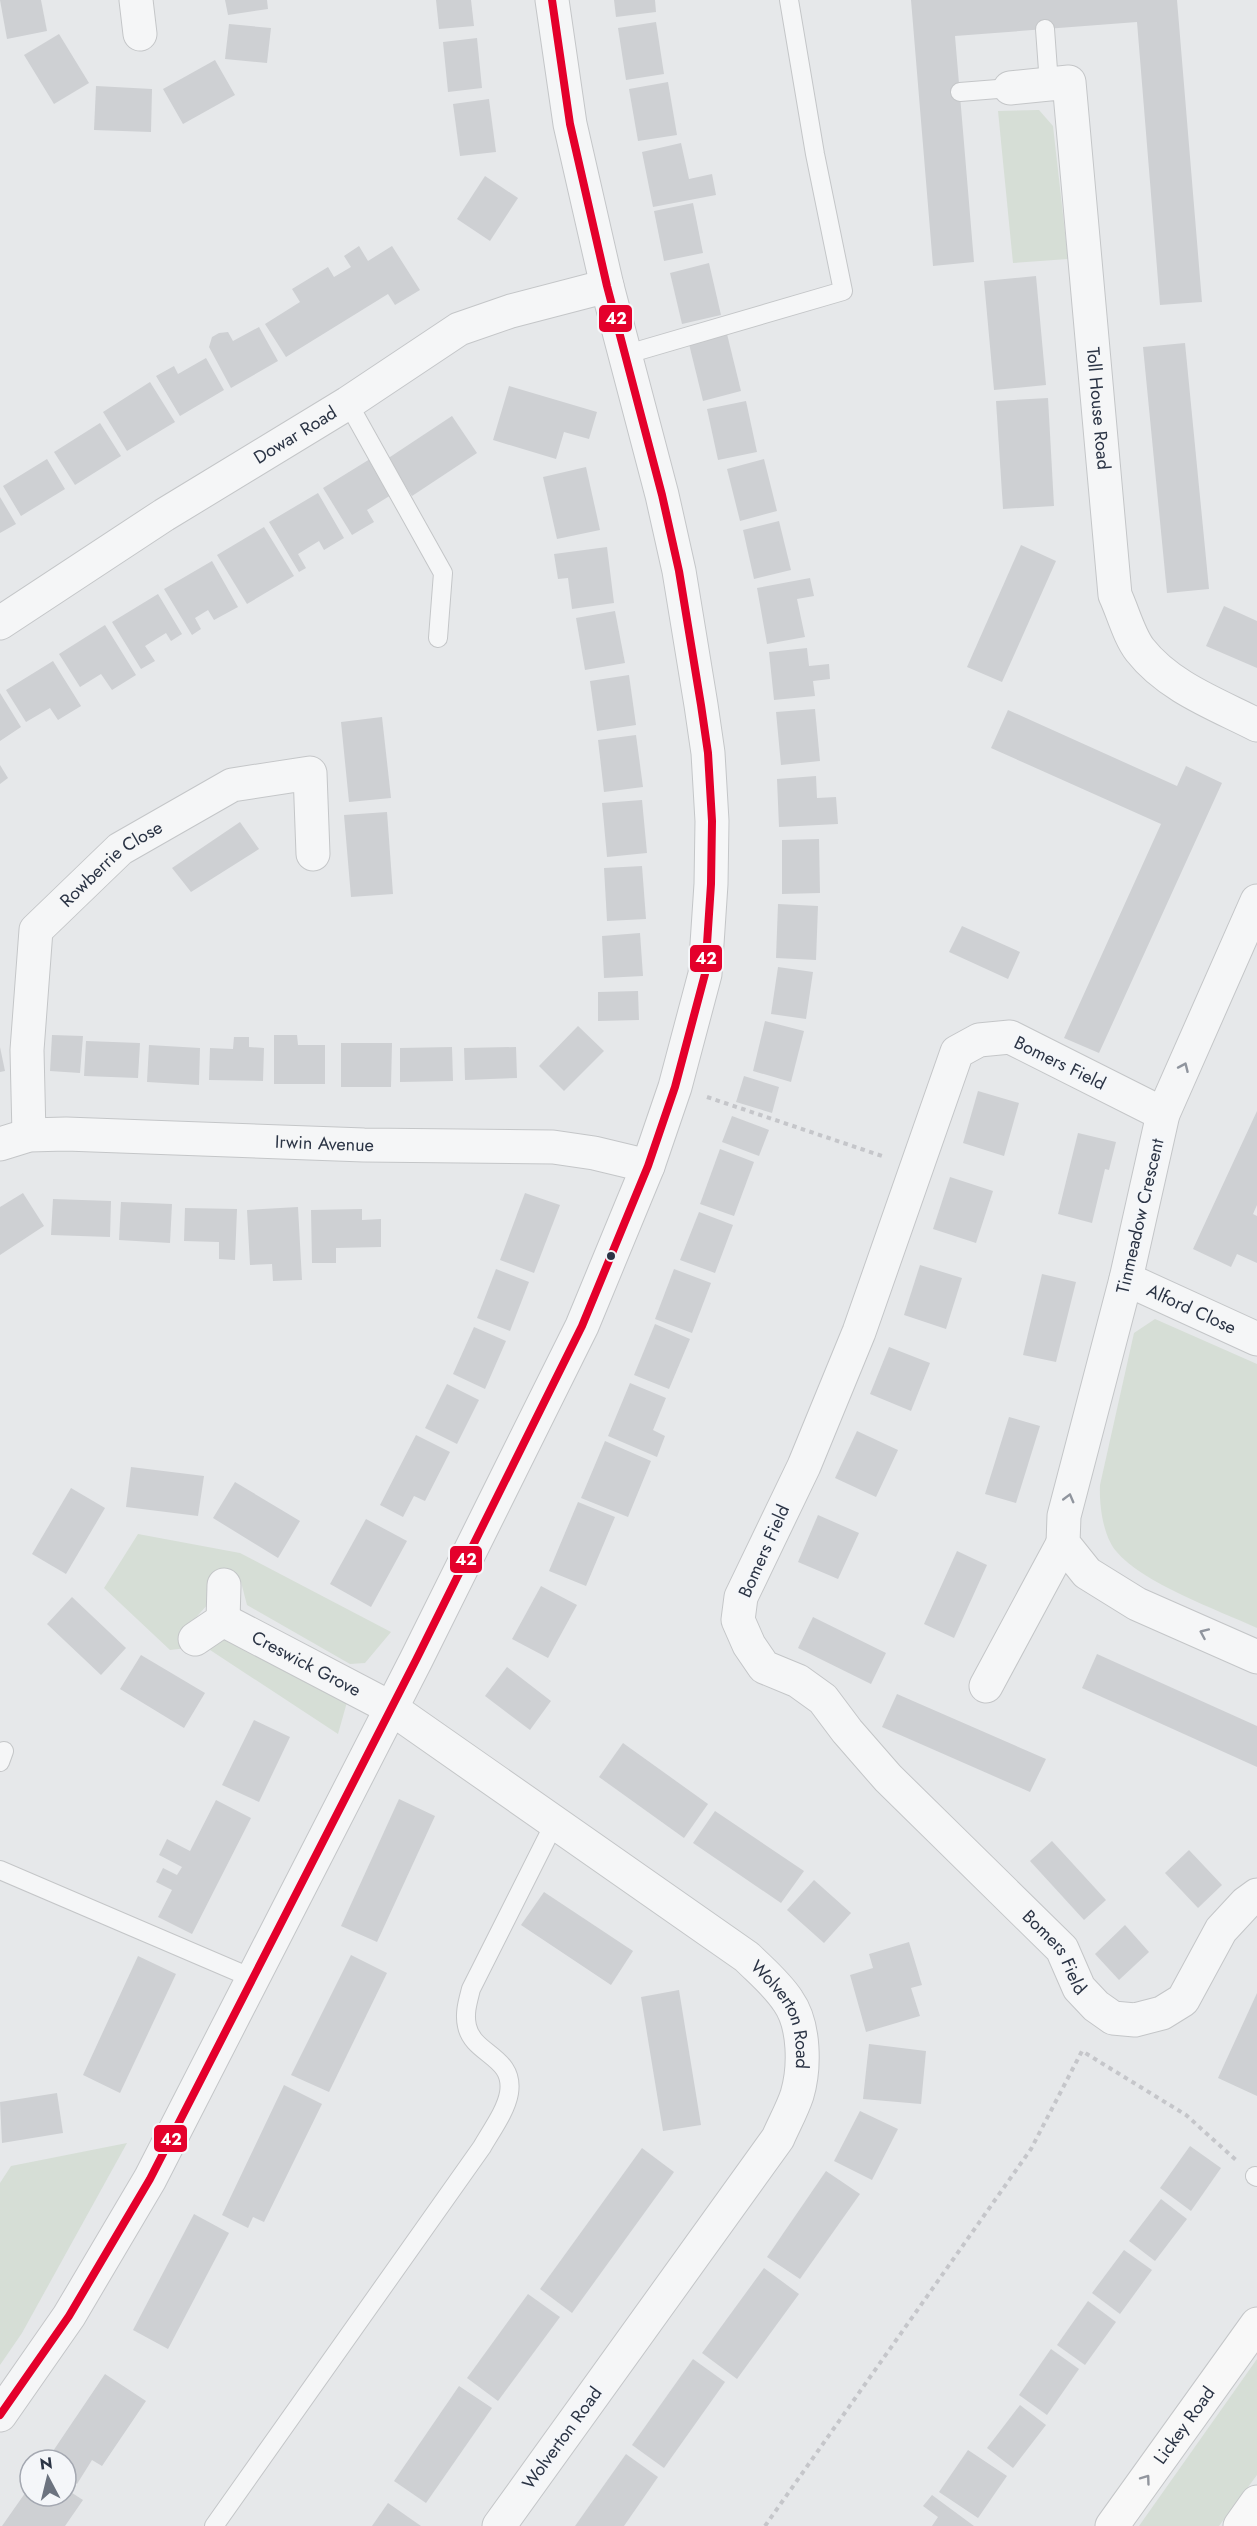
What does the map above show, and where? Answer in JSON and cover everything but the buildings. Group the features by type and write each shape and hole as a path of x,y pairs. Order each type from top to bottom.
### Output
{"main road":[{"name":"Lickey Road","path":"1112,2526 1257,2324"},
{"path":"1240,2526 1257,2502"}],"street":[{"path":"136,0 140,34"},
{"path":"0,2415 69,2316 150,2179 391,1708 582,1326 648,1166 675,1087 705,974 712,863 708,753 679,572 662,495 607,286 570,124 552,0"},
{"name":"Toll House Road","path":"1010,87 1069,82 1116,595 1139,649 1162,673 1189,691 1257,725"},
{"name":"Dowar Road","path":"0,623 164,515 348,403 459,329 511,311 607,286"},
{"name":"Rowberrie Close","path":"15,1139 27,1050 36,930 120,849 232,785 310,773 313,854"},
{"name":"Tinmeadow Crescent","path":"986,1686 1062,1543 1064,1516 1126,1280 1163,1114 1257,901"},
{"name":"Bomers Field","path":"1163,1114 1010,1037 979,1040 957,1052 859,1332 804,1466 741,1597 738,1620 749,1645 764,1667 798,1681 824,1699 847,1731 888,1778 1062,1949 1079,1988 1096,2006 1113,2018 1135,2020 1161,2013 1183,2000 1221,1930 1246,1903 1257,1895"},
{"name":"Irwin Avenue","path":"15,1139 66,1134 352,1144 553,1147 594,1153 648,1166"},
{"name":"Alford Close","path":"1126,1280 1257,1340"},
{"path":"1062,1543 1086,1573 1137,1604 1257,1657"},
{"path":"195,1639 223,1620 224,1585"},
{"name":"Creswick Grove","path":"223,1620 391,1708"},
{"name":"Wolverton Road","path":"391,1708 747,1957 774,1982 790,2003 799,2029 802,2061 797,2095 778,2138 499,2526"}],"lane":[{"path":"624,355 843,291 815,154 789,0"},
{"path":"1045,29 1049,84"},
{"path":"960,92 1010,87"},
{"path":"348,403 443,573 438,638"},
{"path":"214,2526 482,2147 501,2114 509,2093 509,2077 501,2062 476,2043 467,2027 466,2009 471,1989 555,1822"},
{"path":"0,1870 252,1978"}],"path":[{"path":"675,1087 886,1157 880,1179 909,1190"},
{"path":"765,2526 1030,2149 1082,2051 1186,2115 1256,2177"}],"shaded area":[{"path":"1039,110 1053,126 1068,259 1013,263 998,111"},
{"path":"1155,1319 1257,1364 1257,1628 1182,1595 1144,1574 1116,1551 1105,1529 1101,1510 1100,1485 1134,1333"},
{"path":"138,1534 240,1553 391,1632 365,1663 350,1664 247,1605 241,1582 215,1580 209,1603 191,1623 228,1632 349,1695 338,1734 204,1646 170,1650 104,1588"},
{"path":"127,2143 22,2333 0,2365 0,2183 11,2166"},
{"path":"1257,2359 1257,2475 1219,2526 1139,2526"}],"transit line":[{"name":"42","path":"0,2415 69,2316 150,2179 416,1660 582,1326 648,1166 675,1087 705,974 711,884 712,821 708,753 701,705 679,571 662,495 607,286 570,124 552,0"}]}
